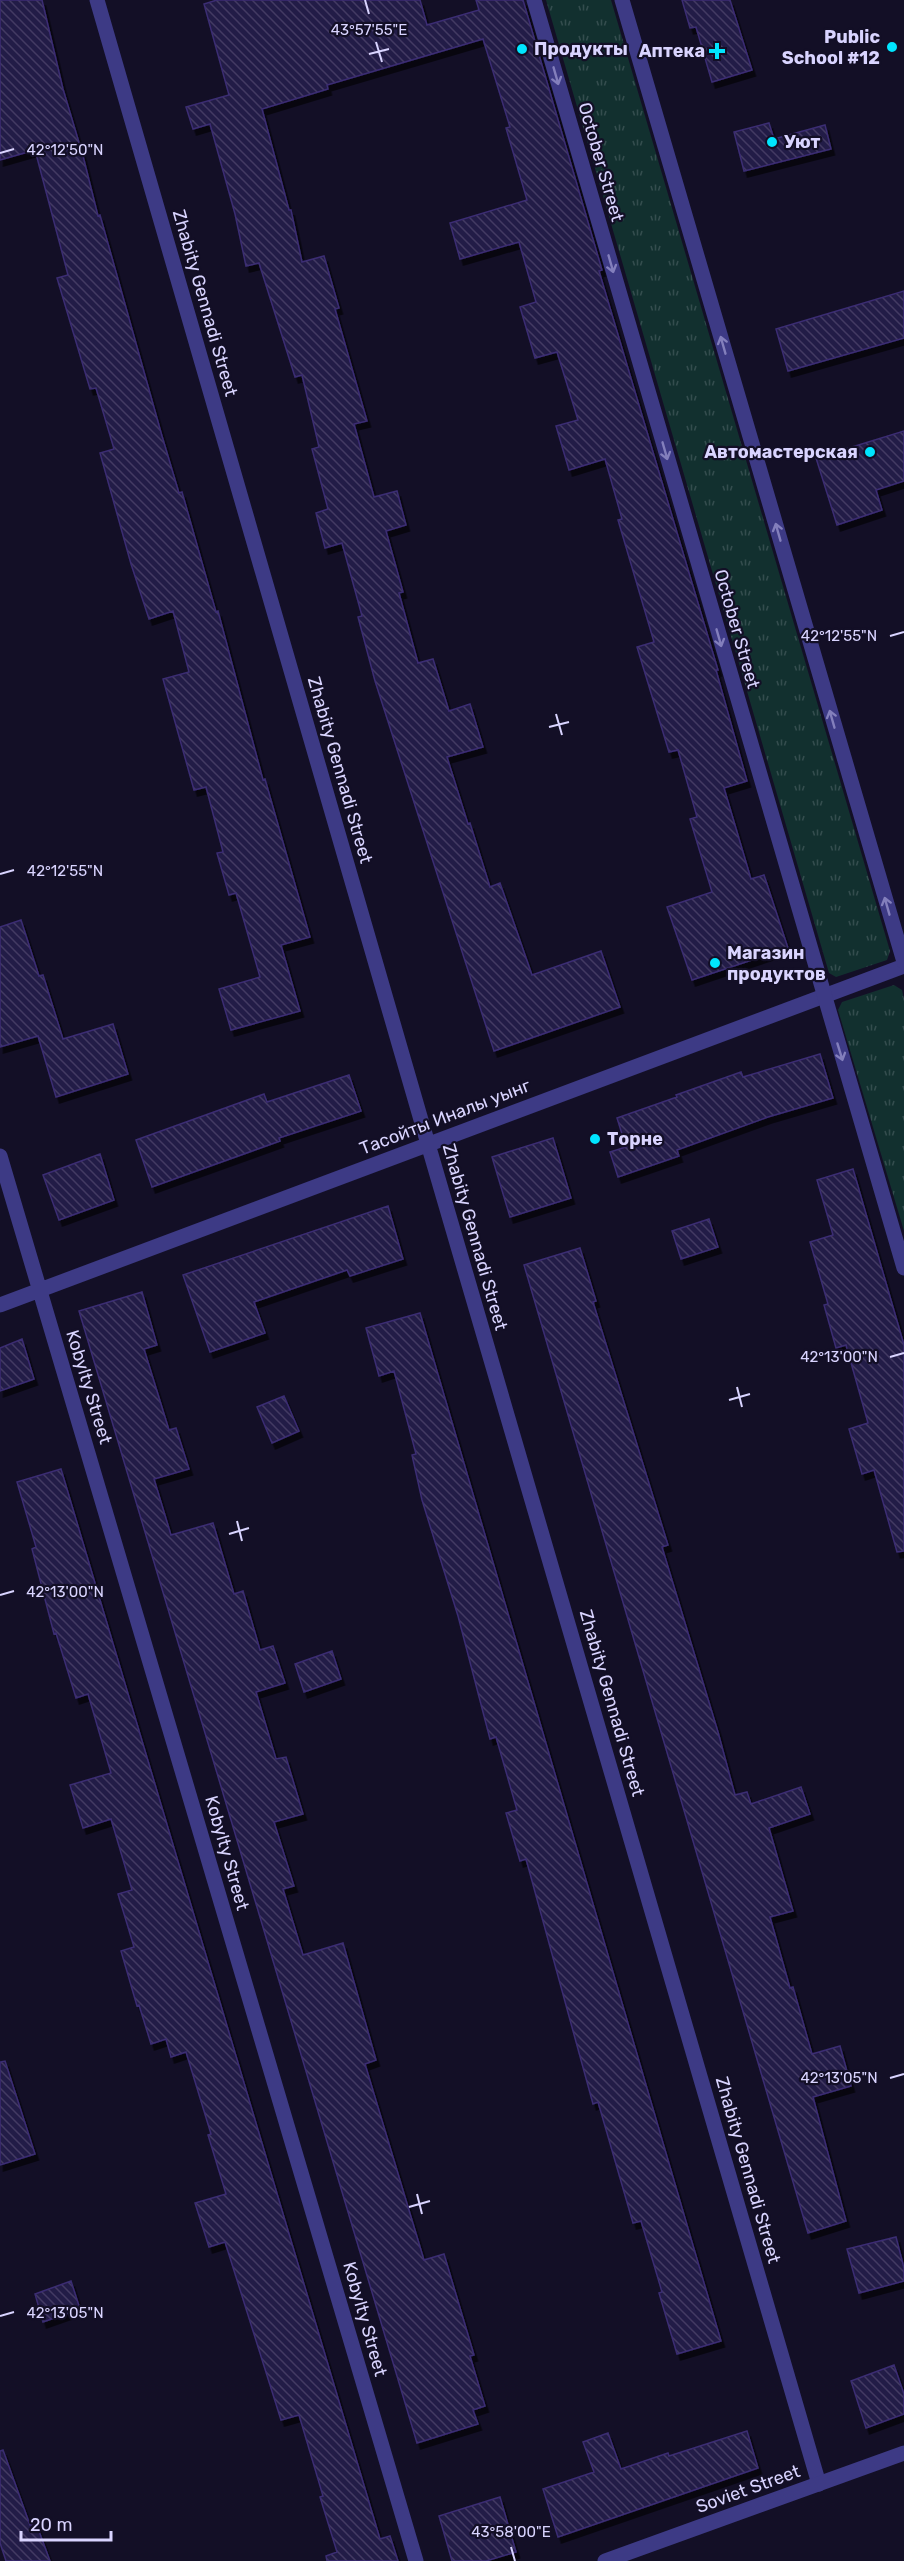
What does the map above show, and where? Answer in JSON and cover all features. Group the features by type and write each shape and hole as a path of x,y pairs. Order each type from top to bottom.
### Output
{"street":[{"name":"Zhabity Gennadi Street","path":"97,0 819,2484"},
{"name":"October Street","path":"534,0 904,1268"},
{"path":"622,0 904,964"},
{"name":"Тасойты Иналы уынг","path":"0,1305 904,964"},
{"name":"Kobylty Street","path":"0,1156 416,2561"},
{"name":"Soviet Street","path":"605,2561 904,2453"}],"green space":[{"path":"546,0 611,0 890,951 887,960 836,977 829,973"},
{"path":"894,985 902,990 904,999 904,1231 838,1010 842,1002"}],"building":[{"path":"0,0 42,0 63,89 98,216 100,215 179,493 182,492 216,612 218,611 263,780 265,779 310,937 281,945 300,1011 231,1030 219,989 260,977 236,893 229,895 217,853 223,852 206,787 194,790 163,679 189,672 173,611 149,619 100,453 114,449 96,388 90,389 57,278 68,275 35,150 0,160"},
{"path":"217,0 420,0 427,25 479,10 476,0 523,0 602,270 599,271 718,670 716,670 747,781 724,788 751,879 764,875 788,948 692,980 667,907 712,892 690,819 697,817 678,750 669,752 637,647 654,642 618,520 622,519 605,459 569,470 556,426 578,420 557,352 535,358 520,307 536,302 519,242 460,259 450,223 527,200 506,128 510,127 483,39 327,85 328,89 262,109 289,210 291,210 302,262 324,256 339,308 335,309 367,421 354,424 374,497 397,491 406,525 386,531 403,592 399,593 418,663 433,659 449,711 470,704 483,747 447,757 468,824 470,823 490,887 500,883 532,975 601,951 620,1007 494,1051 375,681 358,617 362,616 342,543 325,548 316,513 328,509 312,449 319,447 302,375 295,377 259,263 246,266 235,214 210,124 193,129 186,107 229,95 204,4"},
{"path":"682,0 730,0 752,70 712,82 696,27 690,28"},
{"path":"769,123 774,139 825,125 831,149 744,171 734,132"},
{"path":"904,291 904,338 788,371 776,329"},
{"path":"904,431 904,481 876,490 882,510 837,525 816,458"},
{"path":"21,920 39,976 43,975 63,1039 113,1024 128,1074 56,1097 38,1036 0,1047 0,927"},
{"path":"820,1054 833,1098 768,1117 677,1150 679,1156 618,1177 610,1152 626,1147 617,1118 741,1072 743,1077"},
{"path":"349,1075 361,1111 279,1138 280,1141 152,1187 136,1140 264,1094 267,1102"},
{"path":"553,1138 571,1198 510,1217 492,1157"},
{"path":"100,1154 114,1200 59,1220 43,1175"},
{"path":"853,1169 904,1345 904,1551 897,1552 874,1470 862,1474 849,1429 868,1423 846,1345 836,1348 824,1305 828,1304 810,1242 833,1235 817,1180"},
{"path":"388,1206 403,1259 350,1276 347,1270 254,1302 265,1333 210,1352 183,1275"},
{"path":"709,1219 718,1247 681,1259 672,1231"},
{"path":"580,1248 596,1301 593,1302 668,1545 662,1547 735,1795 747,1792 751,1804 801,1787 810,1814 769,1828 793,1911 770,1917 812,2054 840,2046 851,2086 813,2097 846,2221 808,2233 524,1265"},
{"path":"142,1292 157,1345 144,1349 169,1430 176,1428 189,1469 154,1479 171,1535 213,1523 234,1594 243,1591 260,1650 273,1646 285,1683 256,1692 276,1759 286,1757 303,1814 274,1822 294,1886 283,1889 303,1955 343,1943 376,2060 365,2064 424,2260 444,2254 474,2355 470,2356 485,2406 473,2410 478,2424 417,2443 79,1311"},
{"path":"420,1313 721,2341 677,2354 641,2221 633,2223 598,2102 593,2104 526,1859 520,1861 506,1813 517,1810 496,1737 490,1739 458,1616 422,1500 412,1455 416,1454 394,1371 379,1376 366,1328"},
{"path":"22,1339 34,1379 0,1391 0,1348"},
{"path":"284,1396 299,1431 272,1443 257,1407"},
{"path":"61,1469 380,2539 390,2536 398,2561 327,2561 326,2556 337,2552 299,2415 281,2420 225,2242 209,2247 195,2203 226,2194 208,2135 211,2134 186,2052 171,2057 166,2039 151,2044 139,2005 137,2006 121,1951 134,1947 118,1894 132,1890 111,1819 83,1828 70,1785 111,1773 88,1694 76,1698 56,1633 54,1634 32,1549 36,1547 17,1482"},
{"path":"332,1651 341,1679 304,1692 295,1664"},
{"path":"5,2061 35,2154 0,2165 0,2062"},
{"path":"896,2237 904,2268 904,2281 859,2293 847,2249"},
{"path":"71,2281 80,2309 43,2322 35,2294"},
{"path":"894,2365 904,2394 904,2414 866,2428 851,2381"},
{"path":"747,2431 758,2468 558,2537 543,2489 594,2472 583,2442 608,2433 621,2469"},
{"path":"3,2450 30,2525 36,2523 50,2561 6,2561 0,2543 0,2451"},
{"path":"500,2497 516,2552 486,2561 452,2561 439,2516"}],"place":[{"name":"Public School #12","path":"892,47"},
{"name":"Продукты","path":"522,49"},
{"name":"Аптека","path":"717,51"},
{"name":"Уют","path":"772,142"},
{"name":"Автомастерская","path":"870,452"},
{"name":"Магазин продуктов","path":"715,963"},
{"name":"Торне","path":"595,1139"}]}
